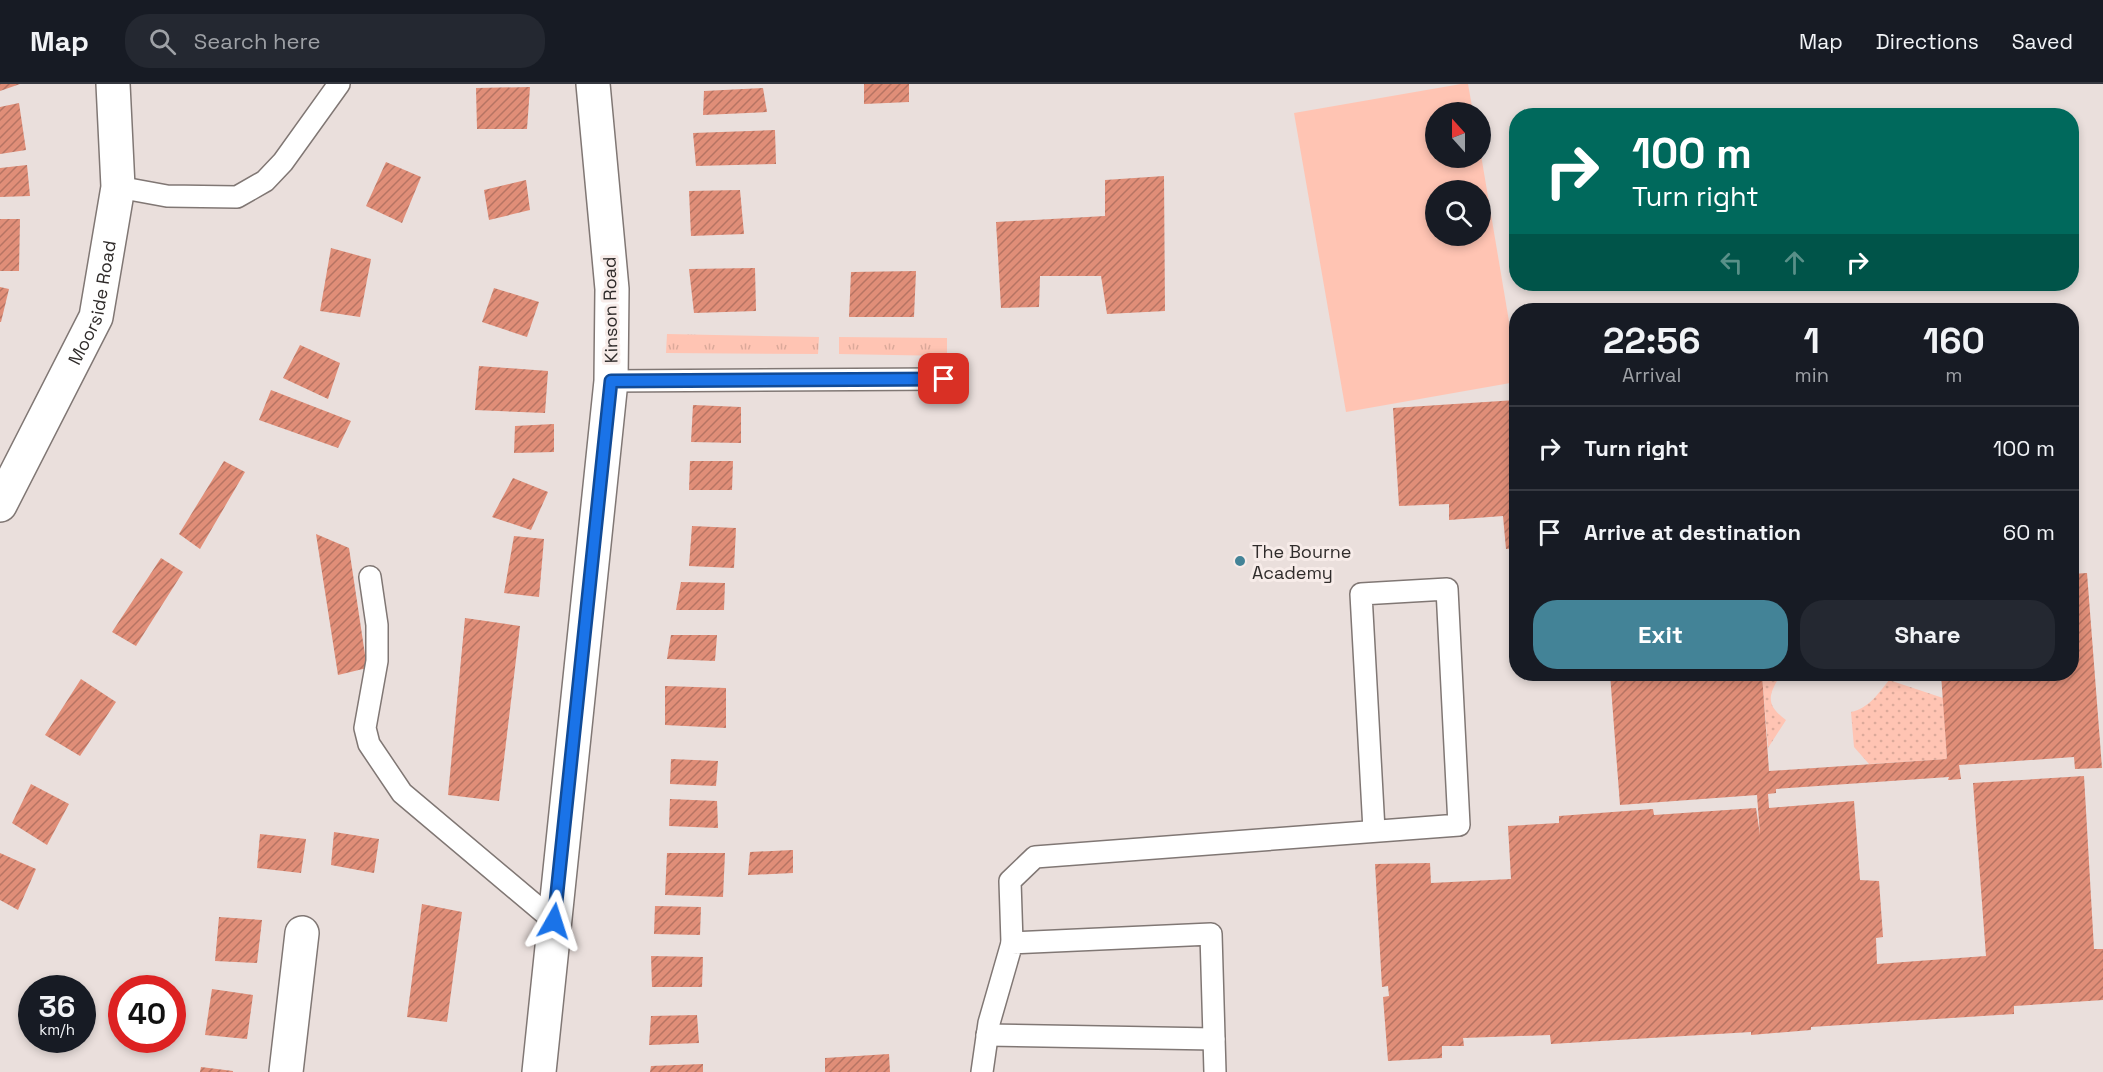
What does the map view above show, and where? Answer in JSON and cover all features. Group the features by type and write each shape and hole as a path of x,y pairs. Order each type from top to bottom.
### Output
{"street":[{"name":"Moorside Road","path":"0,505 96,317 118,187 114,84"},
{"name":"Kinson Road","path":"538,1072 611,381 612,289 593,84"},
{"path":"286,1072 302,933"}],"lane":[{"path":"118,187 167,196 237,197 265,181 283,162 339,84"},
{"path":"611,381 944,379"},
{"path":"370,577 377,625 377,661 365,729 369,744 402,793 554,921"},
{"path":"982,1072 987,1035 1012,943 1010,881 1035,857 1459,825 1447,589 1361,594 1374,830"},
{"path":"1012,943 1211,934 1215,1072"},
{"path":"987,1035 1214,1039"}],"green space":[{"path":"1468,84 1471,102 1425,102 1425,168 1483,168 1485,180 1425,180 1425,246 1491,246 1491,214 1509,321 1509,383 1346,412 1294,113"},
{"path":"667,334 819,337 818,354 666,353"},
{"path":"839,337 947,338 947,356 839,354"},
{"path":"1763,681 1777,681 1772,693 1772,704 1786,720 1768,748"},
{"path":"1888,681 1892,681 1943,698 1947,759 1869,764 1854,747 1851,712 1863,708"}],"building":[{"path":"0,84 20,84 0,91"},
{"path":"864,84 909,84 909,102 864,104"},
{"path":"530,87 527,129 477,129 476,88"},
{"path":"763,88 767,112 703,115 704,91"},
{"path":"19,103 26,150 0,154 0,107"},
{"path":"775,130 776,164 696,166 693,133"},
{"path":"386,162 421,177 402,223 366,206"},
{"path":"27,165 30,196 0,197 0,168"},
{"path":"1164,176 1165,311 1107,314 1101,276 1040,276 1039,307 1001,308 996,222 1105,216 1105,180"},
{"path":"526,180 530,210 489,220 484,190"},
{"path":"740,190 744,234 691,236 689,191"},
{"path":"0,219 20,219 19,271 0,271"},
{"path":"331,248 371,259 360,317 320,311"},
{"path":"755,268 756,311 694,313 689,269"},
{"path":"916,271 914,317 849,317 851,272"},
{"path":"0,287 9,289 1,322 0,322"},
{"path":"494,288 539,302 527,337 482,322"},
{"path":"300,345 340,363 328,399 283,378"},
{"path":"479,366 548,371 545,413 475,410"},
{"path":"271,390 351,421 338,448 259,420"},
{"path":"1509,400 1509,549 1506,549 1503,516 1449,520 1449,504 1399,506 1393,408"},
{"path":"693,405 741,407 741,443 691,442"},
{"path":"554,424 554,452 514,453 515,426"},
{"path":"224,461 245,472 200,549 179,534"},
{"path":"690,461 733,461 732,490 689,490"},
{"path":"513,478 548,492 531,530 492,517"},
{"path":"692,526 736,528 734,568 689,566"},
{"path":"316,534 349,548 367,668 338,675"},
{"path":"514,536 544,539 539,597 504,593"},
{"path":"161,558 183,572 136,646 112,632"},
{"path":"2087,573 2102,768 2075,769 2074,757 1959,765 1961,779 1948,780 1949,777 1776,789 1776,793 1768,794 1769,808 1854,801 1860,880 1879,881 1883,937 1876,938 1877,964 1986,956 1973,783 2084,776 2094,949 2103,949 2103,1000 2014,1006 2014,1014 1811,1027 1811,1030 1751,1035 1751,1032 1551,1044 1550,1035 1463,1038 1464,1046 1442,1046 1442,1058 1388,1061 1383,997 1389,996 1388,986 1382,987 1375,864 1430,863 1431,883 1511,879 1508,826 1559,823 1559,816 1653,809 1654,815 1756,808 1760,835 1757,795 1620,805 1611,681 1763,681 1769,771 1947,759 1941,681 2079,681 2079,574"},
{"path":"681,582 725,583 724,610 676,610"},
{"path":"465,618 520,626 499,801 448,795"},
{"path":"671,635 717,635 715,661 667,659"},
{"path":"81,679 116,702 80,756 45,735"},
{"path":"665,686 726,688 726,728 665,725"},
{"path":"671,759 718,761 716,786 670,784"},
{"path":"31,784 69,804 47,845 12,823"},
{"path":"670,799 717,801 718,828 669,826"},
{"path":"334,832 379,839 374,873 331,865"},
{"path":"260,834 306,839 301,873 257,868"},
{"path":"793,850 793,873 748,875 750,852"},
{"path":"0,853 36,869 18,910 0,900"},
{"path":"667,853 725,853 723,897 665,895"},
{"path":"422,904 462,912 447,1022 407,1017"},
{"path":"655,906 701,907 700,935 654,934"},
{"path":"219,917 262,920 257,963 215,961"},
{"path":"651,956 703,957 702,987 652,987"},
{"path":"212,989 253,995 247,1039 205,1035"},
{"path":"697,1015 699,1043 649,1045 651,1016"},
{"path":"889,1054 890,1072 825,1072 825,1058"},
{"path":"703,1064 703,1072 650,1072 651,1066"},
{"path":"201,1067 233,1071 233,1072 200,1072"}],"place":[{"name":"The Bourne Academy","path":"1240,561"}],"route":[{"path":"554,921 611,381 944,379"}]}
